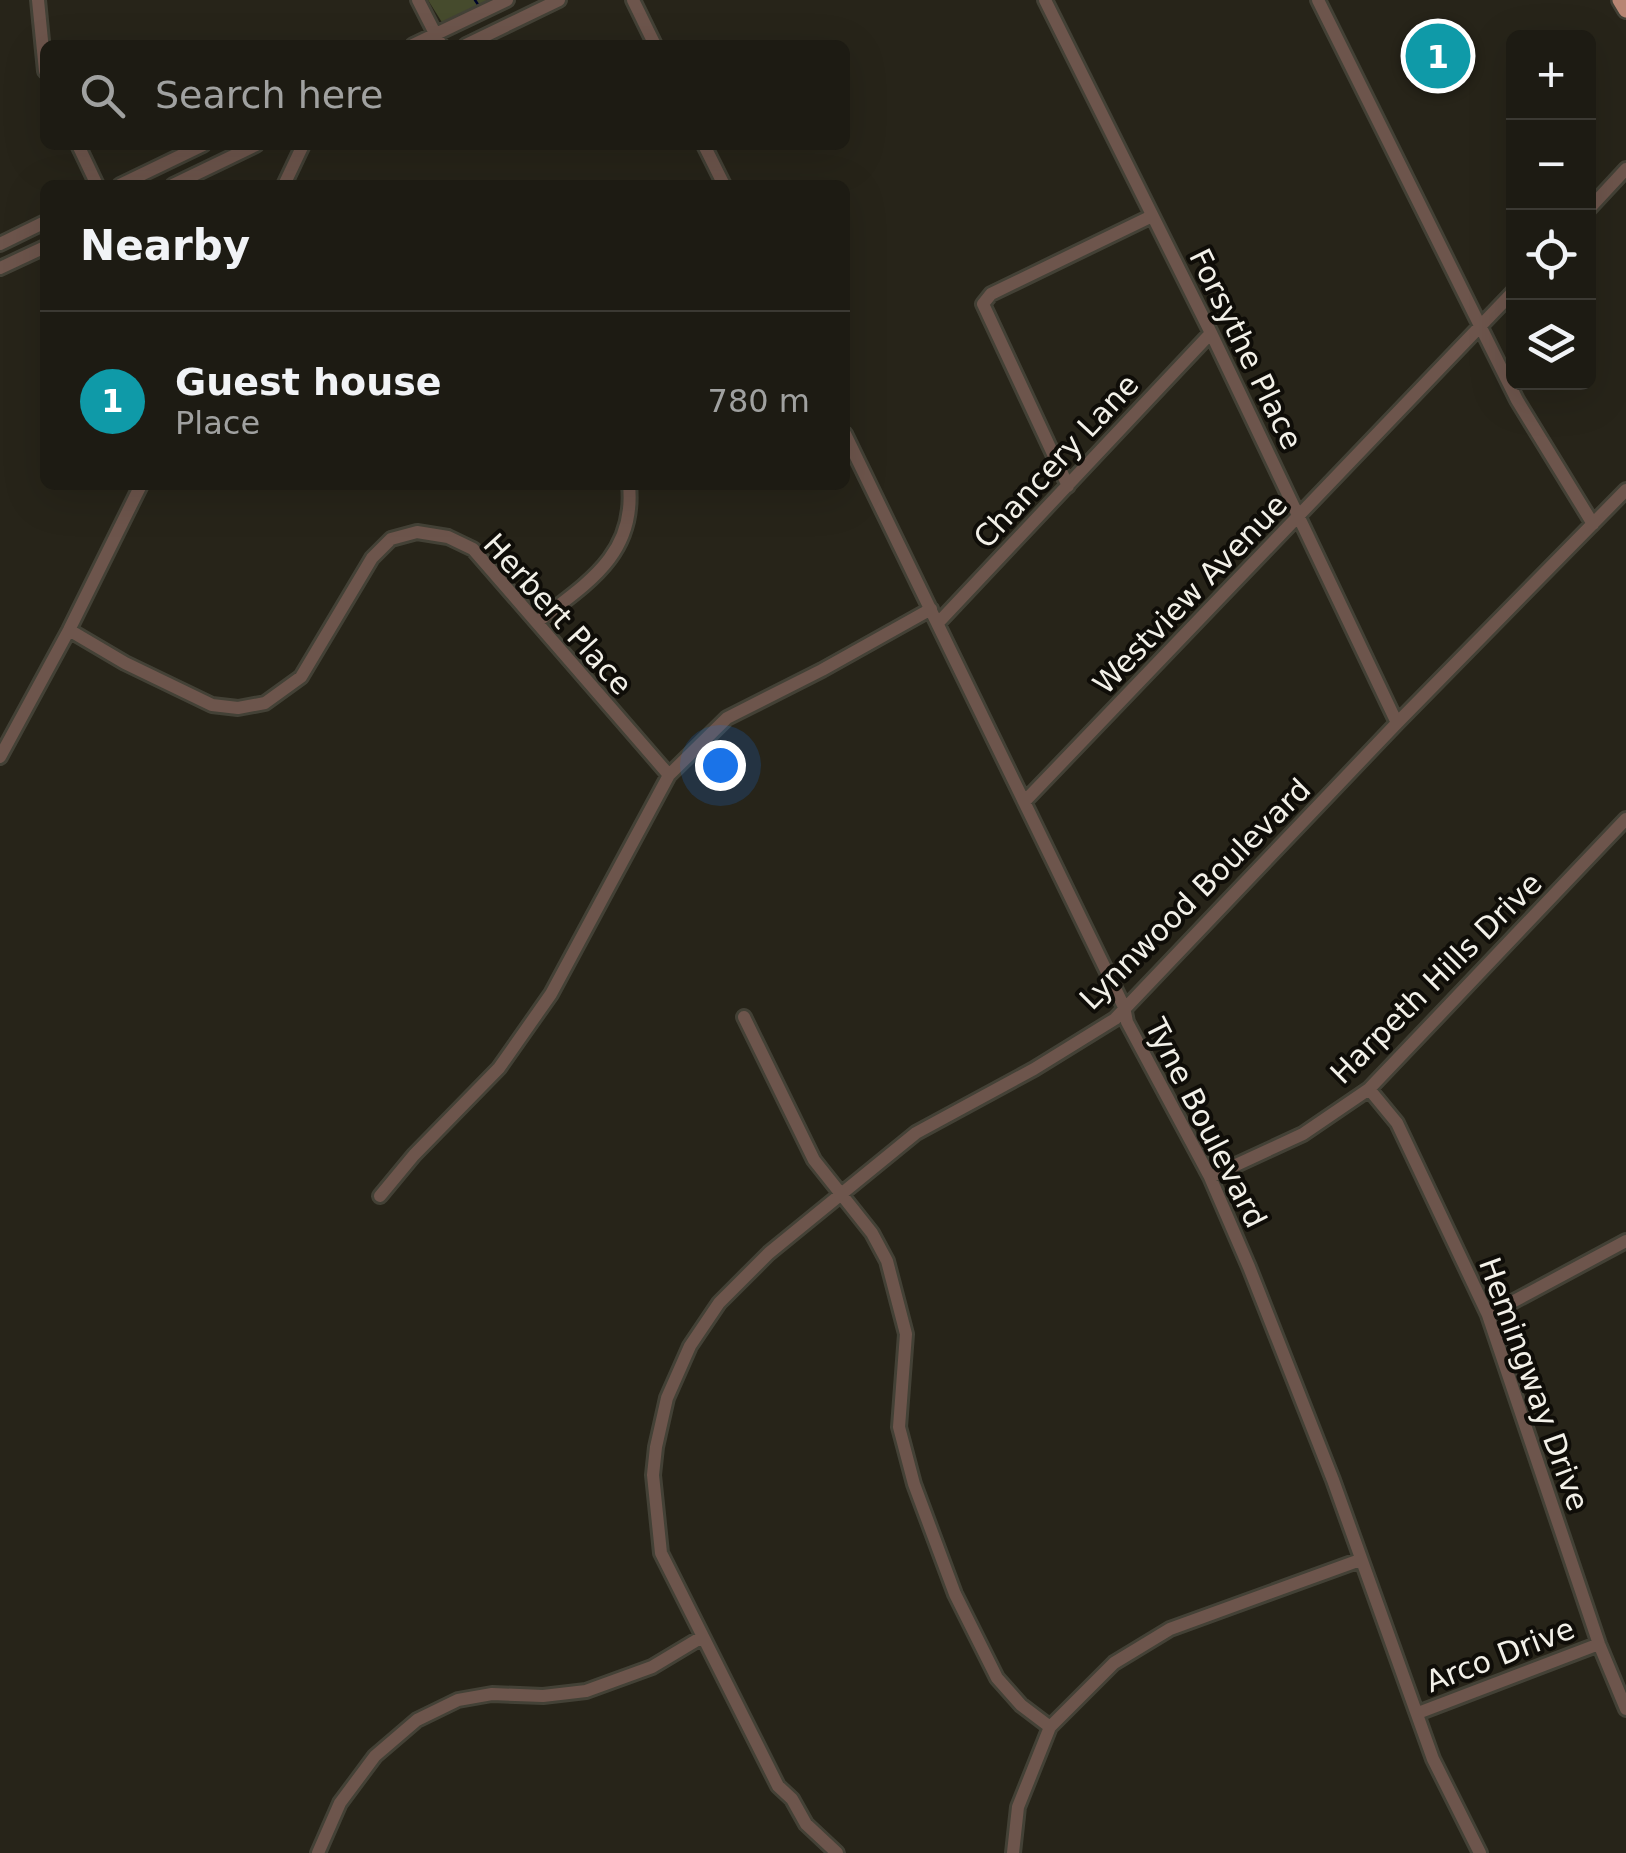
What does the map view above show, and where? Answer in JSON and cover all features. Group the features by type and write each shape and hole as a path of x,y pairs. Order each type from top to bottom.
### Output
{"main road":[{"path":"1620,0 1626,10"}],"street":[{"path":"38,0 42,40"},
{"path":"418,0 438,40 508,0"},
{"path":"476,40 559,0"},
{"path":"633,0 653,40"},
{"name":"Forsythe Place","path":"1045,0 1211,333 1396,723"},
{"path":"1318,0 1534,433 1593,524"},
{"path":"80,150 94,180"},
{"path":"130,180 194,150"},
{"path":"183,180 246,150"},
{"path":"286,180 301,150"},
{"path":"706,150 722,180"},
{"path":"1596,202 1626,170"},
{"path":"1068,486 984,304 991,294 1152,216"},
{"path":"0,244 40,224"},
{"path":"0,268 40,249"},
{"name":"Westview Avenue","path":"1025,801 1506,300"},
{"name":"Chancery Lane","path":"938,623 1211,333"},
{"name":"Tyne Boulevard","path":"850,444 1124,1007 1126,1022 1210,1177 1288,1360 1433,1759 1480,1853"},
{"path":"0,757 139,490"},
{"path":"537,622 600,573 623,539 628,490"},
{"name":"Lynnwood Boulevard","path":"837,1853 806,1824 792,1798 778,1786 661,1553 653,1475 667,1398 690,1346 719,1302 769,1252 916,1133 1114,1020 1396,723 1626,490"},
{"name":"Herbert Place","path":"69,630 125,663 212,705 238,708 266,703 301,677 372,558 390,539 418,532 448,537 472,549 669,775"},
{"path":"380,1196 498,1068 551,994 669,775 727,718 930,609"},
{"name":"Harpeth Hills Drive","path":"1210,1177 1303,1134 1370,1089 1626,819"},
{"path":"744,1016 796,1128 839,1194 872,1233 887,1261 906,1334 899,1428 914,1484 954,1594 997,1678 1021,1705 1050,1728"},
{"name":"Hemingway Drive","path":"1370,1089 1396,1123 1488,1314 1599,1644 1626,1709"},
{"path":"1488,1314 1626,1241"},
{"path":"1013,1853 1018,1807 1050,1728 1114,1662 1170,1629 1360,1560"},
{"path":"318,1853 340,1803 375,1756 417,1720 458,1700 492,1694 543,1696 586,1691 652,1667 702,1637"},
{"name":"Arco Drive","path":"1418,1712 1599,1644"}],"green space":[{"path":"428,0 492,0 443,24"}],"waterway":[{"path":"475,0 479,6"}],"place":[{"name":"Guest house","path":"1438,56"}]}
